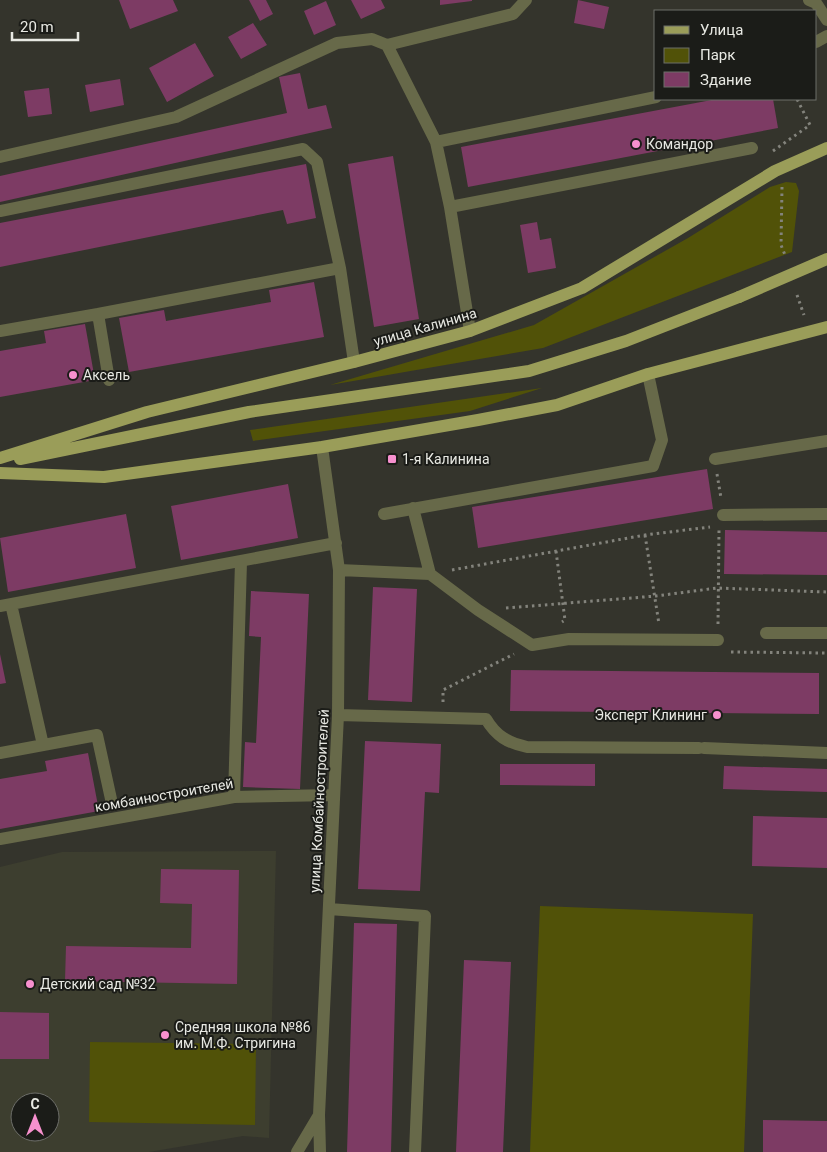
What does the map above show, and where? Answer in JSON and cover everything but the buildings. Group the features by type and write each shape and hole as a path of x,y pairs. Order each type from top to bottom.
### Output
{"main road":[{"name":"улица Калинина","path":"0,458 147,412 354,362 470,331 582,288 775,171 827,148"},
{"path":"0,464 249,412 529,371 626,341 739,297 827,259"},
{"path":"0,474 104,477 322,447 557,405 648,374 827,327"}],"street":[{"path":"0,157 176,117 337,43 372,39 387,45 512,14 526,0"},
{"path":"809,0 816,3 827,20"},
{"path":"387,45 436,142 450,207 470,331"},
{"path":"436,142 654,97"},
{"path":"450,207 752,148"},
{"path":"0,211 303,149 317,162 340,268 354,362"},
{"path":"0,331 340,268"},
{"path":"98,314 109,380"},
{"path":"384,514 653,466 662,440 648,374"},
{"path":"715,459 827,441"},
{"name":"улица Комбайностроителей","path":"297,1152 319,1115 338,715 339,570 322,447"},
{"path":"414,508 430,574"},
{"path":"723,515 827,514"},
{"path":"43,745 6,605 336,544"},
{"path":"234,797 242,562"},
{"path":"339,570 430,574 478,610 532,645 569,640 718,640"},
{"path":"766,633 827,632"},
{"path":"338,715 486,719 494,732 512,744 527,746 702,748 827,753"},
{"path":"0,753 97,735 111,799"},
{"name":"комбаиностроителей","path":"0,838 234,797 334,795"},
{"path":"329,909 425,916 415,1152"},
{"path":"319,1115 320,1152"}],"path":[{"path":"765,157 810,125 798,100"},
{"path":"782,184 781,245 785,255"},
{"path":"797,294 807,323"},
{"path":"715,459 723,515"},
{"path":"430,574 646,535 719,525 718,640"},
{"path":"646,535 661,640"},
{"path":"478,610 656,596 717,588 827,592"}],"shaded area":[{"name":"Средняя школа №86 им. М.Ф. Стригина","path":"276,851 269,1138 243,1136 149,1152 0,1152 0,867 62,852"}],"green space":[{"path":"786,182 796,183 799,191 792,252 543,348 330,385 534,325 688,238 770,187"},
{"path":"542,388 470,411 253,441 250,430"},
{"path":"540,906 753,914 744,1152 530,1152"},
{"path":"90,1042 256,1044 255,1125 89,1122"}],"place":[{"name":"Командор","path":"636,144"},
{"name":"Аксель","path":"73,375"},
{"name":"1-я Калинина","path":"392,459"},
{"name":"Эксперт Клининг","path":"717,715"},
{"name":"Детский сад №32","path":"30,984"},
{"name":"Средняя школа №86 им. М.Ф. Стригина","path":"165,1035"}]}
